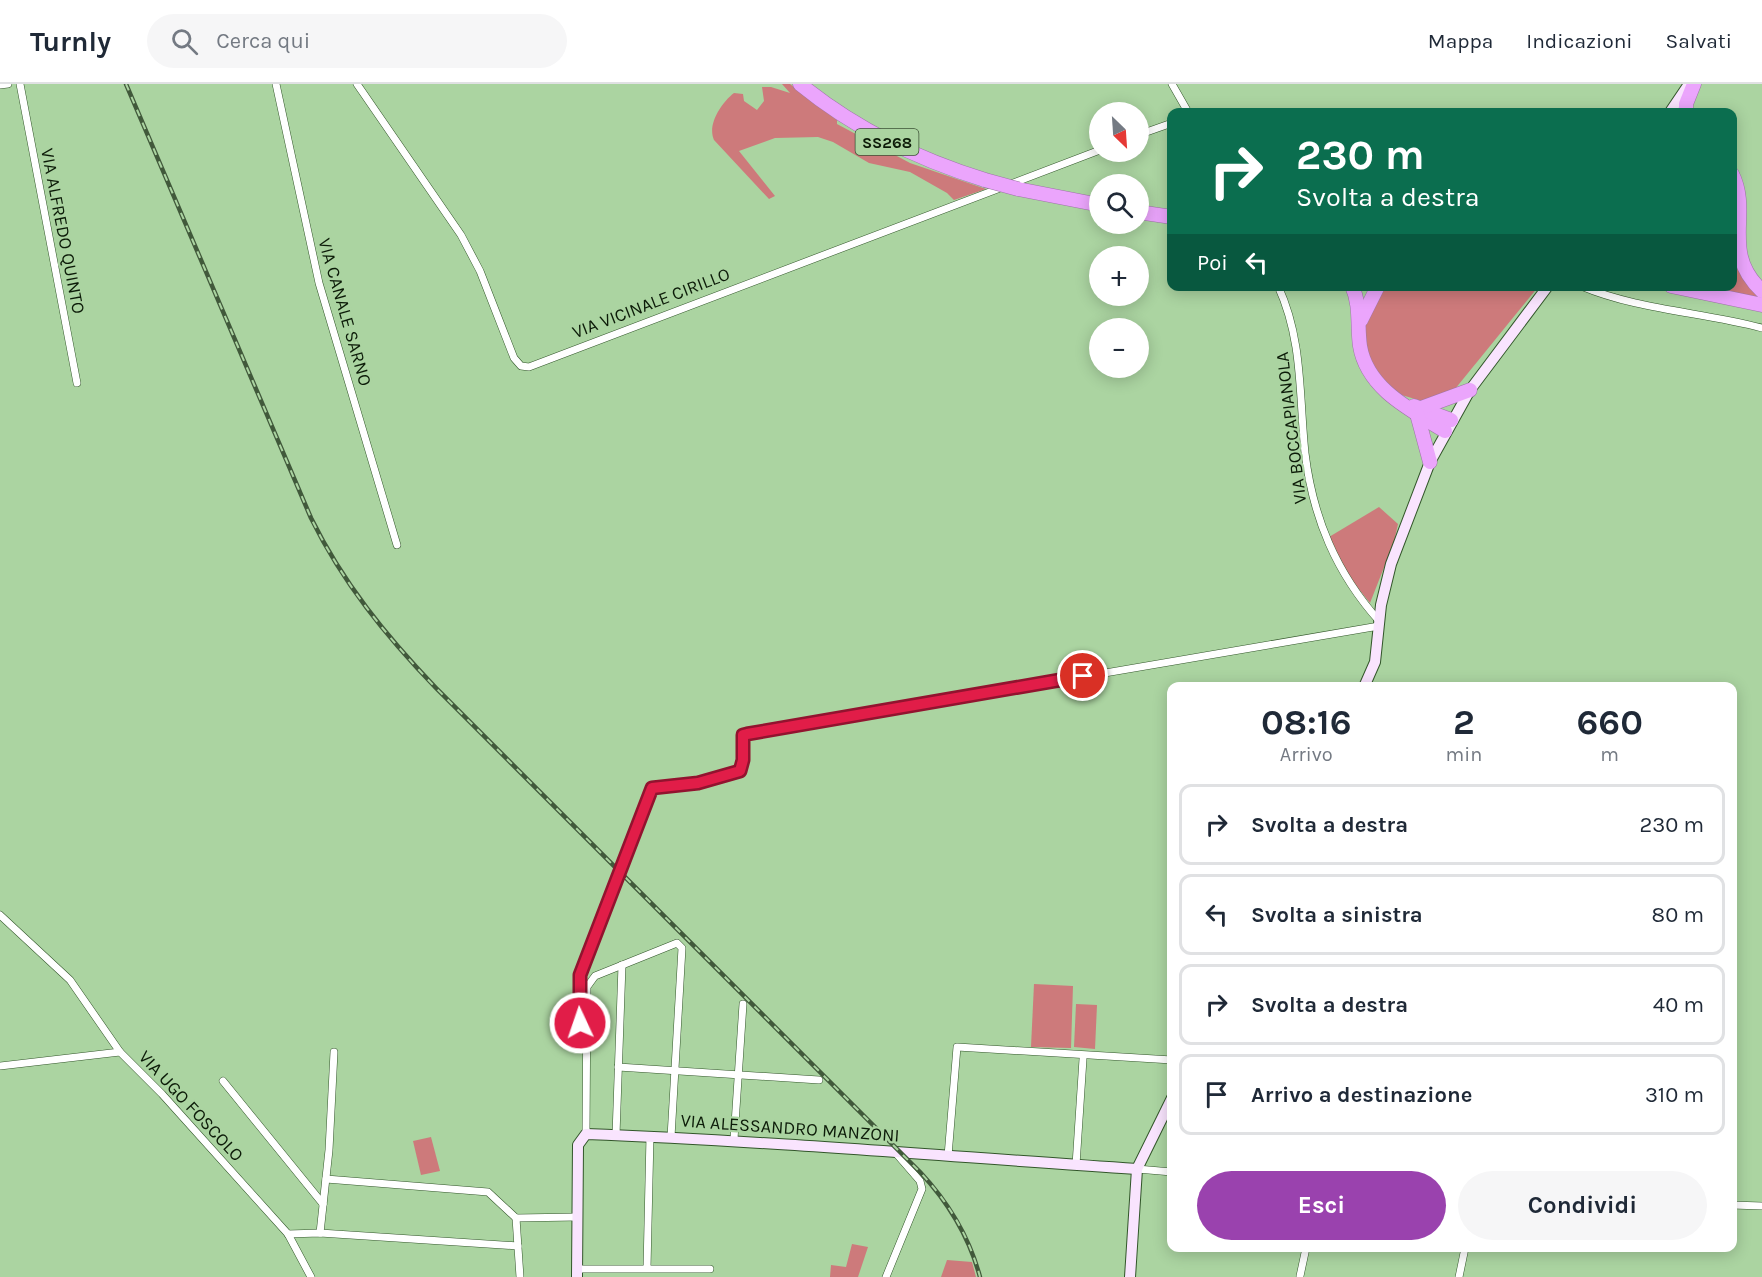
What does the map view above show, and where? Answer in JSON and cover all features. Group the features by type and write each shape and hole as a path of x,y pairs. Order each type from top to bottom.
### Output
{"highway":[{"name":"SS268","path":"800,84 852,122 886,141 945,168 1018,189 1089,203"},
{"path":"1687,108 1694,84"},
{"path":"1149,214 1167,216"},
{"path":"1737,238 1738,250 1748,274 1762,291"},
{"path":"1353,291 1359,325 1360,348 1372,378 1401,402 1448,425"},
{"path":"1359,325 1374,291"},
{"path":"1695,291 1762,305"},
{"path":"1419,411 1470,390"},
{"path":"1419,411 1430,462"}],"main road":[{"path":"1673,108 1689,84"},
{"path":"1366,682 1375,662 1379,624 1391,564 1430,462 1448,425 1470,390 1544,291"},
{"path":"1130,1277 1137,1169 1167,1108"},
{"path":"577,1273 578,1145 586,1134"},
{"name":"VIA ALESSANDRO MANZONI","path":"586,1134 734,1139 1137,1169"}],"street":[{"path":"0,85 8,84"},
{"name":"VIA ALFREDO QUINTO","path":"20,84 77,383"},
{"name":"VIA CANALE SARNO","path":"276,84 319,283 397,545"},
{"name":"VIA VICINALE CIRILLO","path":"357,84 461,235 480,271 514,358 520,366 529,367 1089,154"},
{"path":"1175,85 1186,108"},
{"path":"1149,131 1167,125"},
{"name":"VIA BOCCAPIANOLA","path":"1280,291 1290,313 1296,343 1301,374 1305,454 1317,513 1343,575 1379,624"},
{"path":"1592,291 1606,297 1729,319 1762,328"},
{"path":"587,1039 582,1030 579,1014 580,975 650,792 654,786 698,783 740,771 743,760 743,735 1379,624"},
{"path":"0,915 3,921 39,948 70,980 120,1052"},
{"path":"586,1134 587,987 595,976 677,943 682,948 671,1137"},
{"path":"616,1135 622,965"},
{"path":"734,1139 743,1004"},
{"path":"948,1156 957,1047 1167,1060"},
{"name":"VIA UGO FOSCOLO","path":"0,1066 120,1052 162,1094 288,1234 311,1277"},
{"path":"320,1233 326,1179 333,1052"},
{"path":"1076,1165 1083,1059"},
{"path":"618,1067 819,1080"},
{"path":"223,1081 323,1204"},
{"path":"647,1268 650,1136"},
{"path":"886,1277 922,1189 920,1180 894,1151"},
{"path":"1137,1169 1167,1172"},
{"path":"326,1179 488,1192 516,1218 520,1277"},
{"path":"1737,1204 1762,1206"},
{"path":"516,1218 578,1217"},
{"path":"288,1234 320,1233 518,1246"},
{"path":"1300,1276 1305,1252"},
{"path":"1459,1277 1464,1252"},
{"path":"577,1273 647,1268 710,1269"}],"shaded area":[{"path":"782,84 790,84 837,120 837,124 910,163 986,189 954,200 947,193 910,172 869,163 833,142 818,137 775,138 739,151 775,196 769,199 714,140 712,128 720,108 734,93 743,94 744,101 757,110 764,101 762,87 771,87 790,93"},
{"path":"1737,240 1762,298 1721,291 1737,291"},
{"path":"1380,291 1535,291 1455,389 1422,401 1398,394 1376,373 1368,358 1364,324"},
{"path":"1379,507 1398,524 1394,542 1370,603 1349,577 1329,537"},
{"path":"1034,984 1073,986 1071,1048 1031,1047"},
{"path":"1076,1004 1097,1005 1095,1049 1074,1047"},
{"path":"431,1137 440,1171 421,1175 413,1141"},
{"path":"852,1244 868,1247 858,1277 830,1277 831,1265 846,1267"},
{"path":"947,1260 972,1262 976,1277 941,1277"}],"railway":[{"path":"126,84 311,518 351,587 400,649 436,688 920,1172 957,1221 980,1277"}],"route":[{"path":"580,1023 580,975 619,870 654,786 698,783 740,771 743,760 743,735 1083,676"}]}
